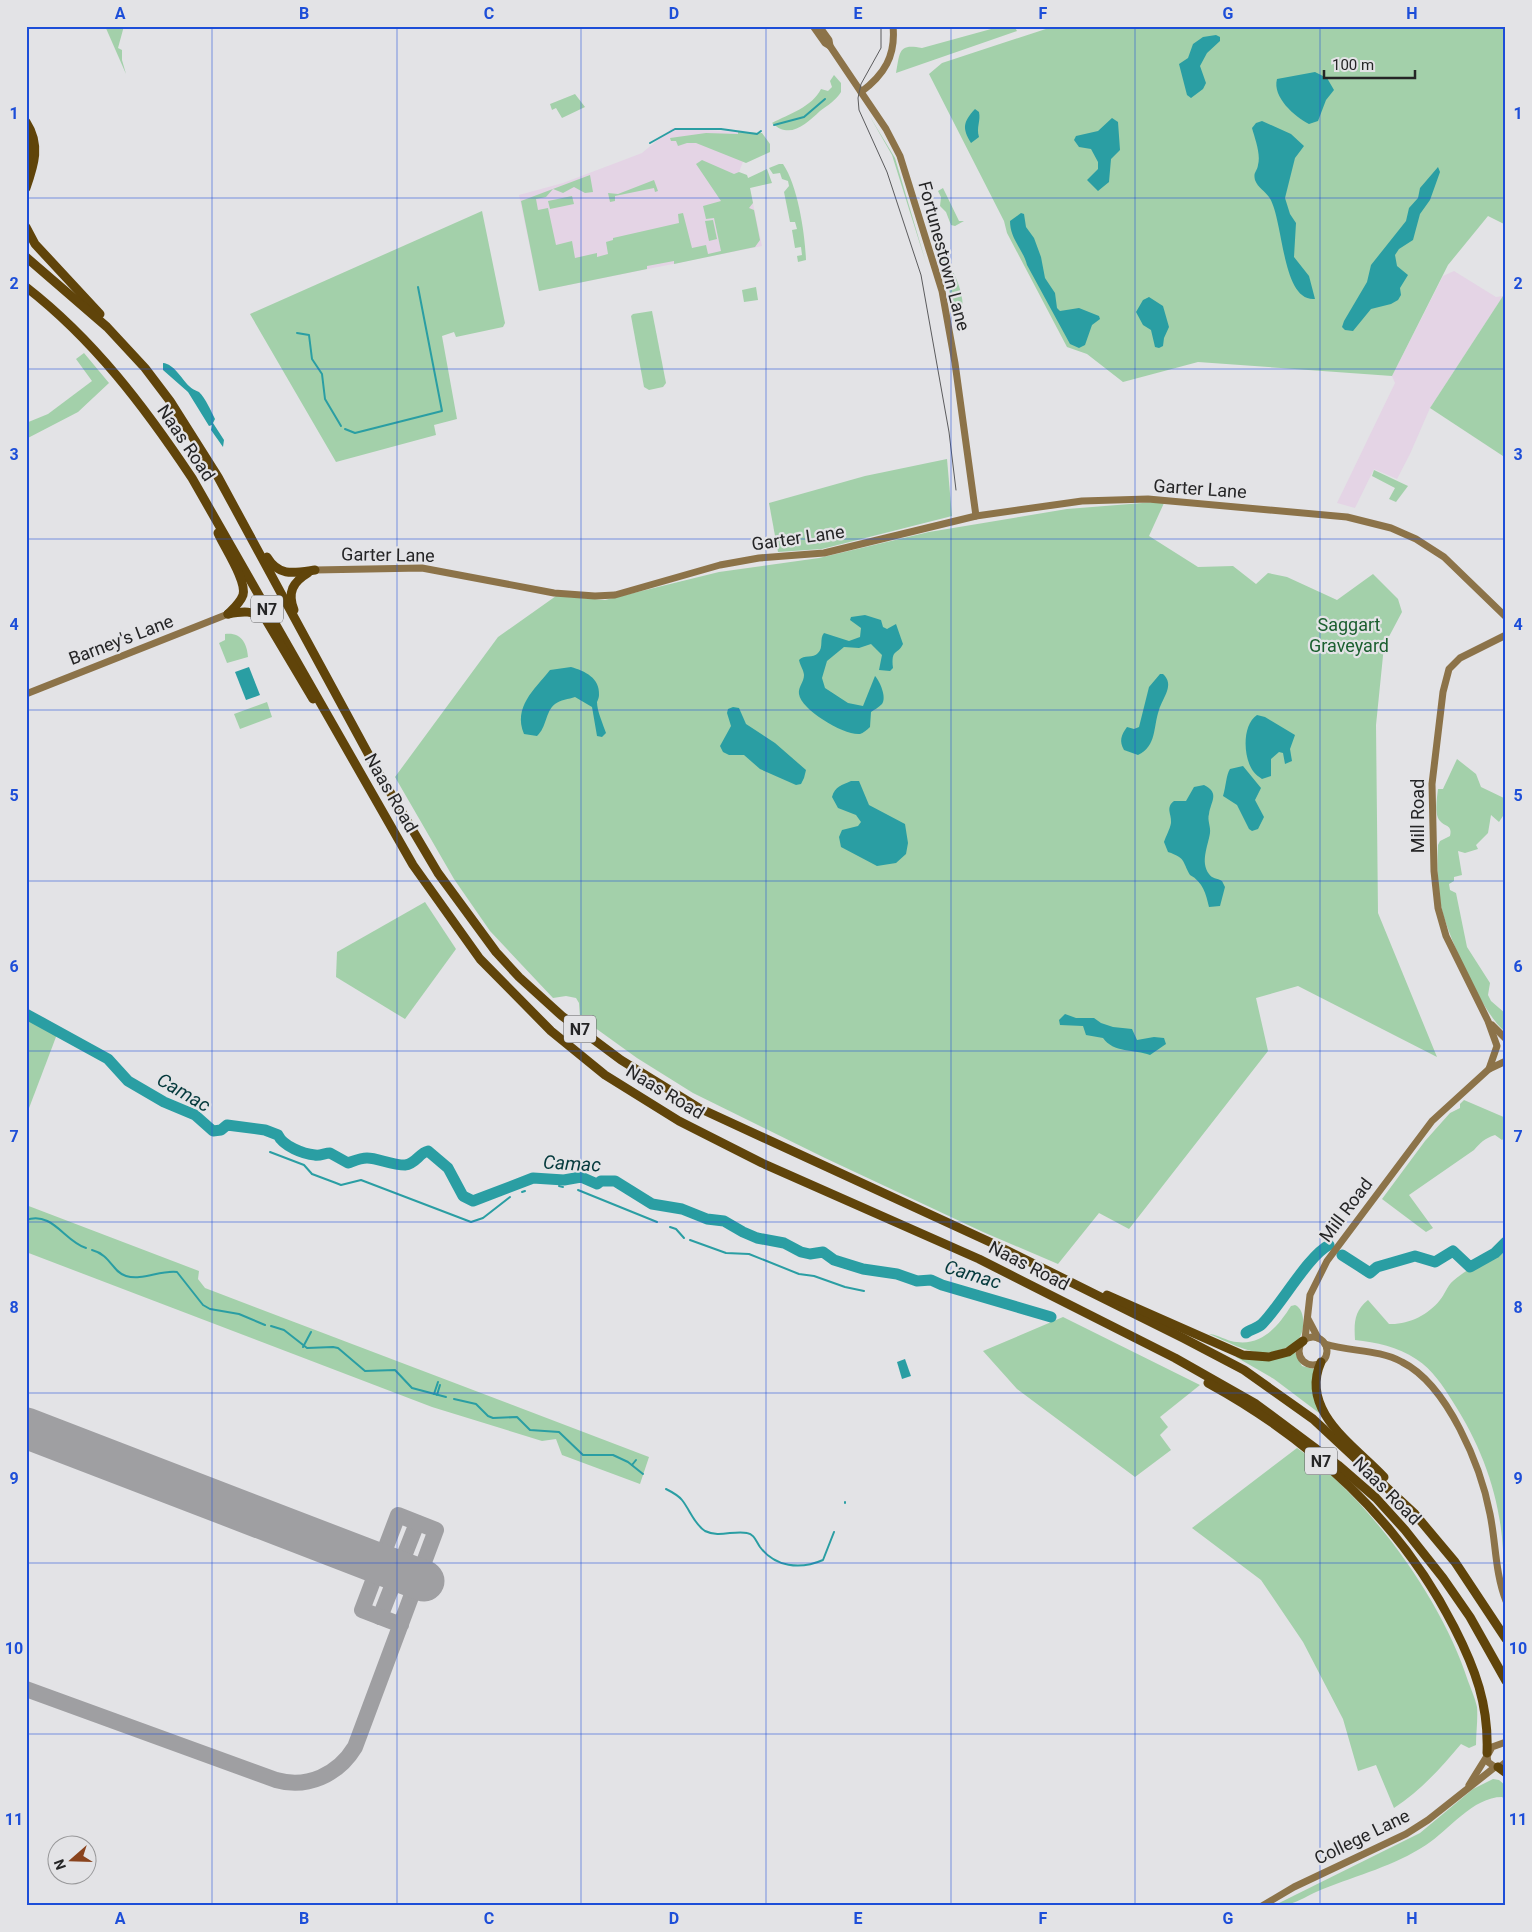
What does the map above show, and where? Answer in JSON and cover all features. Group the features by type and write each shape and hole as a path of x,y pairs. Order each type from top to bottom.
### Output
{"highway":[{"path":"26,122 32,134 36,152 26,188"},
{"path":"26,136 29,156 26,169"},
{"name":"N7","path":"26,227 34,244 127,343 145,368"},
{"name":"Naas Road","path":"26,257 108,327 145,368 191,434 240,517 377,770 438,873 496,952 519,977 562,1016 640,1073 699,1108 992,1243 1244,1370 1313,1419 1414,1513 1459,1569 1506,1639"},
{"name":"Naas Road","path":"26,287 46,301 73,326 115,371 192,478 413,865 480,958 531,1013 605,1074 642,1100 719,1142 979,1259 1231,1388 1256,1404 1338,1465 1376,1498 1443,1578 1474,1625 1506,1681"},
{"name":"N7","path":"192,478 243,583 241,600 228,614"},
{"name":"N7","path":"240,517 271,564 280,572 291,574 314,570"},
{"name":"N7","path":"313,652 293,606 291,593 297,580 314,570"},
{"name":"N7","path":"228,614 246,611 258,614 266,620 308,692 343,740"},
{"name":"N7","path":"992,1243 1243,1355 1270,1357 1288,1352 1304,1340"},
{"name":"N7","path":"1127,1334 1172,1363 1228,1393 1300,1443 1368,1504 1389,1527 1432,1585 1462,1643 1483,1695 1487,1713 1487,1754"},
{"name":"N7","path":"1321,1362 1315,1387 1324,1414 1386,1478 1414,1513"}],"street":[{"path":"813,26 825,43 830,46"},
{"path":"819,26 829,40 830,46"},
{"path":"861,92 878,79 888,62 892,48 893,26"},
{"name":"Fortunestown Lane","path":"830,46 886,129 900,156 942,291 953,347 976,516"},
{"name":"Garter Lane","path":"314,570 422,568 554,592 595,596 615,595 742,561 824,553 976,516 1082,501 1140,499 1347,517 1391,528 1432,549 1448,560 1506,617"},
{"name":"Barney's Lane","path":"26,694 228,614"},
{"name":"Mill Road","path":"1506,635 1466,655 1449,669 1443,692 1433,779 1434,871 1439,916 1446,936 1488,1021 1501,1057 1506,1060"},
{"name":"Mill Road","path":"1488,1021 1506,1039 1497,1048 1489,1069"},
{"name":"Mill Road","path":"1304,1340 1313,1287 1327,1261 1432,1121 1489,1069 1506,1060"},
{"path":"1307,1314 1310,1326 1318,1338 1325,1344 1342,1349 1372,1352 1404,1363 1419,1373 1449,1412 1481,1482 1490,1514 1500,1581 1506,1601"},
{"path":"1318,1338 1304,1340 1299,1349 1301,1358 1308,1364 1321,1362 1326,1354 1325,1344"},
{"path":"1326,1354 1342,1349"},
{"path":"1501,1767 1488,1762 1487,1754 1492,1748 1506,1742"},
{"path":"1498,1746 1506,1751"},
{"name":"College Lane","path":"1469,1785 1487,1754"},
{"name":"College Lane","path":"1262,1906 1302,1883 1406,1834 1448,1804 1469,1785 1501,1767"}],"shaded area":[{"path":"672,128 738,132 744,159 739,172 747,175 762,246 539,291 519,195 563,183 642,153"},
{"path":"1454,271 1496,297 1503,296 1430,408 1397,479 1374,469 1355,508 1337,503 1395,383 1392,376 1443,276"}],"green space":[{"path":"105,26 124,26 118,48 122,50 122,60 126,74"},
{"path":"1002,26 1014,26 1017,31 896,73 900,55 904,48 922,48"},
{"path":"1055,26 1506,26 1506,225 1488,216 1448,265 1392,376 1198,362 1123,382 1087,354 1067,347 1007,233 1004,221 929,74 942,63"},
{"path":"834,75 841,83 841,92 809,121 791,130 779,128 772,123 812,101 821,89 828,91 832,87 830,81"},
{"path":"575,94 585,107 562,118 556,108 552,110 550,104"},
{"path":"869,115 895,158 926,263 892,155"},
{"path":"738,132 762,133 770,144 770,152 746,163 696,143 678,146 676,141 671,141 670,138 706,133 738,134"},
{"path":"702,160 734,174 739,172 747,175 748,178 767,169 772,183 750,188 753,203 749,208 754,210 760,240 755,247 674,264 674,261 647,266 647,269 539,291 521,201 590,175 593,192 585,193 574,187 563,193 553,189 546,197 536,199 538,210 548,208 556,245 572,241 575,258 597,253 597,257 608,254 606,242 613,240 613,238 679,223 678,214 683,213 692,248 706,245 708,254 721,251 714,218 706,219 703,206 721,201 696,164"},
{"path":"783,164 788,173 800,210 806,260 798,262 797,256 802,255 801,247 795,248 792,230 797,229 795,222 790,222 784,192 789,186 788,181 782,179 780,173 773,174 769,168"},
{"path":"654,180 658,191 655,192 654,188 615,196 615,201 610,202 608,193 618,194"},
{"path":"943,188 959,221 964,221 955,226 951,225 946,212 940,206 941,197 938,191"},
{"path":"572,196 574,204 550,209 548,201"},
{"path":"482,211 505,323 503,327 456,337 454,332 442,336 457,419 434,425 436,435 336,462 250,314"},
{"path":"713,220 717,239 709,241 705,221"},
{"path":"936,244 958,283 963,305 959,326"},
{"path":"756,287 758,300 744,302 742,290"},
{"path":"1503,296 1506,297 1506,458 1430,408"},
{"path":"652,311 666,383 663,387 649,390 644,387 631,316"},
{"path":"84,353 109,383 78,412 26,439 26,423 48,414 92,381 76,359"},
{"path":"947,459 952,516 822,549 778,552 769,503 865,476"},
{"path":"1374,470 1408,486 1396,502 1389,499 1395,488 1372,476"},
{"name":"Saggart Graveyard","path":"1155,502 1164,503 1149,536 1198,567 1233,566 1256,584 1268,573 1287,577 1337,600 1373,574 1398,599 1402,612 1384,646 1376,725 1378,913 1437,1057 1298,986 1256,998 1268,1051 1129,1229 1099,1213 1058,1264 983,1232 825,1158 693,1093 637,1058 580,1017 579,1003 576,998 566,996 553,998 490,931 454,879 395,777 498,637 556,596 605,600 719,572 819,558 929,532 1067,509"},
{"path":"225,634 235,635 245,643 248,657 227,663 219,643 225,640"},
{"path":"267,702 272,717 240,729 234,714"},
{"path":"1457,759 1476,774 1481,787 1506,799 1506,817 1503,816 1499,822 1491,815 1488,833 1476,845 1478,849 1465,853 1458,851 1462,875 1454,877 1454,881 1449,884 1450,890 1456,893 1467,947 1490,983 1488,995 1491,1001 1506,1014 1506,1032 1497,1024 1488,1011 1468,976 1459,957 1440,902 1438,845 1440,841 1450,836 1451,832 1449,827 1438,818 1436,808 1437,796 1438,789 1443,789"},
{"path":"425,902 456,949 405,1019 336,977 337,952"},
{"path":"26,1012 59,1029 26,1116"},
{"path":"1464,1100 1506,1118 1506,1137 1502,1140 1495,1135 1486,1139 1474,1150 1409,1195 1433,1228 1426,1232 1382,1199 1425,1141 1450,1113 1460,1108 1460,1104"},
{"path":"26,1205 199,1271 198,1279 205,1288 649,1457 640,1484 562,1455 556,1439 542,1441 432,1407 26,1252"},
{"path":"1506,1246 1506,1549 1503,1550 1498,1510 1488,1473 1473,1437 1445,1390 1428,1368 1402,1351 1371,1342 1355,1340 1355,1328 1357,1313 1368,1300 1389,1324 1403,1323 1417,1318 1430,1310 1442,1298 1453,1281"},
{"path":"1295,1305 1301,1310 1302,1333 1294,1344 1279,1350 1265,1353 1251,1351 1209,1334 1231,1341 1251,1342 1274,1329 1291,1306"},
{"path":"1063,1317 1200,1385 1160,1417 1168,1427 1160,1435 1171,1450 1135,1477 1017,1389 983,1351"},
{"path":"1295,1352 1302,1366 1314,1369 1315,1391 1327,1419 1274,1379 1236,1357 1237,1355"},
{"path":"1297,1448 1324,1469 1350,1494 1399,1552 1421,1584 1440,1617 1456,1649 1477,1707 1476,1745 1469,1748 1461,1744 1430,1779 1394,1808 1376,1765 1358,1771 1343,1719 1303,1642 1261,1580 1192,1528"},
{"path":"1493,1779 1499,1780 1506,1786 1506,1800 1502,1797 1491,1798 1481,1802 1462,1815 1435,1839 1401,1859 1323,1889 1293,1903 1273,1906 1420,1833 1473,1789"}],"water":[{"path":"1216,35 1220,37 1220,41 1207,53 1200,66 1206,83 1203,89 1191,98 1187,95 1179,64 1188,58 1193,44 1203,37"},
{"path":"1315,72 1327,78 1334,90 1326,100 1318,121 1309,124 1297,117 1286,106 1276,86 1277,79"},
{"path":"975,109 979,112 979,137 971,143 966,133 965,125"},
{"path":"1112,118 1118,122 1120,150 1111,159 1109,182 1098,191 1087,180 1098,169 1098,162 1091,149 1079,147 1074,140 1076,136 1098,131"},
{"path":"1262,121 1291,134 1304,146 1295,158 1285,198 1290,214 1296,223 1294,257 1309,276 1315,299 1304,296 1296,287 1289,274 1274,208 1269,197 1255,180 1254,175 1258,167 1259,156 1252,128 1256,123"},
{"path":"1438,167 1440,172 1430,200 1420,214 1413,240 1399,249 1395,255 1397,266 1408,275 1400,288 1401,295 1398,300 1391,304 1371,309 1353,331 1345,330 1342,327 1344,321 1367,282 1371,265 1406,221 1409,208 1418,198 1420,188"},
{"path":"1021,213 1024,214 1026,227 1034,238 1041,257 1045,278 1055,293 1057,308 1060,311 1079,308 1099,316 1100,319 1092,325 1085,345 1079,348 1070,344 1014,239 1010,221"},
{"path":"1149,297 1163,306 1169,327 1163,346 1159,348 1155,347 1151,330 1143,325 1136,312 1143,300"},
{"path":"163,363 171,366 192,389 199,392 204,398 215,419 213,423 224,440 223,447 211,430 212,425 209,426 188,392 163,370"},
{"path":"865,615 881,620 883,627 887,629 896,624 903,644 894,655 893,668 890,671 879,670 882,655 871,644 859,648 844,647 827,661 822,678 825,688 848,703 863,706 875,676 881,685 884,698 882,704 871,712 870,727 860,734 853,734 825,721 807,707 799,694 804,675 799,660 803,657 814,656 820,651 824,633 849,641 860,637 861,628 850,620 851,617"},
{"path":"249,667 260,695 246,700 235,672"},
{"path":"571,667 591,676 597,684 599,695 597,706 606,733 602,737 597,736 592,707 575,697 559,702 552,707 543,728 537,736 524,734 521,715 527,699 550,670"},
{"path":"1160,674 1163,674 1166,678 1168,687 1157,716 1151,741 1148,747 1138,755 1124,750 1121,741 1123,733 1127,727 1134,729 1139,727 1149,687"},
{"path":"733,707 739,708 746,724 775,743 806,770 801,784 796,785 760,769 744,755 729,755 723,752 720,746 731,726 727,713 728,709"},
{"path":"1257,715 1265,717 1295,735 1290,749 1292,761 1285,764 1283,753 1279,752 1271,759 1271,776 1262,779 1254,772 1250,765 1246,750 1249,726"},
{"path":"1243,766 1261,788 1255,800 1264,817 1258,829 1252,831 1249,829 1237,805 1223,796 1230,769"},
{"path":"851,781 859,781 869,805 905,824 908,843 906,854 896,863 877,866 841,847 839,837 842,830 858,826 861,822 856,815 838,808 832,797 837,788"},
{"path":"1204,785 1213,794 1209,816 1210,833 1205,854 1206,869 1210,876 1222,881 1225,887 1220,906 1209,907 1201,885 1190,875 1181,858 1168,852 1164,842 1171,823 1169,809 1171,804 1174,801 1186,801 1194,787"},
{"path":"1065,1014 1076,1018 1094,1018 1101,1023 1113,1027 1132,1029 1137,1040 1154,1037 1164,1038 1166,1044 1150,1055 1118,1048 1107,1043 1103,1038 1086,1035 1083,1026 1060,1025 1059,1020"},
{"path":"905,1359 911,1376 902,1379 897,1362"}],"waterway":[{"path":"774,125 804,117 825,99"},
{"path":"650,143 675,129 721,129 757,134 761,131"},
{"path":"345,429 355,433 442,411 418,287"},
{"path":"297,333 309,335 312,359 322,374 325,399 341,426"},
{"name":"Camac","path":"26,1014 108,1059 128,1081 164,1102 195,1115 213,1131 221,1130 227,1125 265,1130 278,1135 284,1143 299,1151 317,1155 330,1153 348,1163 367,1158 405,1165 412,1163 428,1151 448,1168 463,1196 473,1201 533,1178 564,1180 581,1177 597,1184 601,1181 615,1181 652,1204 682,1209 707,1219 724,1221 757,1238 784,1243 801,1252 810,1254 823,1252 834,1260 863,1269 897,1274 917,1281 931,1280 942,1285 1051,1317"},
{"path":"270,1152 304,1165 312,1174 341,1185 361,1180 471,1222 483,1218 510,1197"},
{"path":"559,1186 563,1187"},
{"path":"578,1190 657,1222"},
{"path":"26,1220 35,1218 51,1223 86,1248"},
{"path":"670,1227 676,1229 684,1238"},
{"path":"690,1240 726,1253 749,1254 799,1274 814,1276 845,1287 864,1291"},
{"name":"Camac","path":"1342,1255 1370,1273 1377,1267 1415,1256 1435,1262 1453,1251 1470,1267 1495,1253 1506,1242"},
{"name":"Camac","path":"1246,1333 1262,1324 1312,1259 1329,1245"},
{"path":"92,1250 98,1252 117,1271 126,1276 138,1277 164,1272 177,1272 203,1305 210,1309 239,1314 265,1325"},
{"path":"271,1326 284,1330 307,1348 338,1348 365,1371 395,1370 412,1388 446,1397"},
{"path":"303,1347 311,1332"},
{"path":"434,1394 438,1382"},
{"path":"437,1395 440,1385"},
{"path":"454,1399 476,1404 488,1416 493,1418 517,1417 530,1430 559,1432 583,1455 613,1455 628,1462 643,1474"},
{"path":"632,1465 636,1460"},
{"path":"666,1489 680,1498 698,1525 705,1531 716,1534 742,1532 749,1534 753,1536 766,1554 780,1563 797,1566 823,1560 834,1532"}],"taxiway":[{"path":"26,1689 276,1780 299,1783 310,1781 331,1772 348,1757 355,1747 436,1530 398,1515 362,1610 401,1625"},
{"path":"380,1617 417,1523"}],"runway":[{"path":"26,1428 424,1581"}],"tram line":[{"path":"881,26 881,48 861,84 858,98 859,110 887,172 921,275 949,432 956,490"}]}
